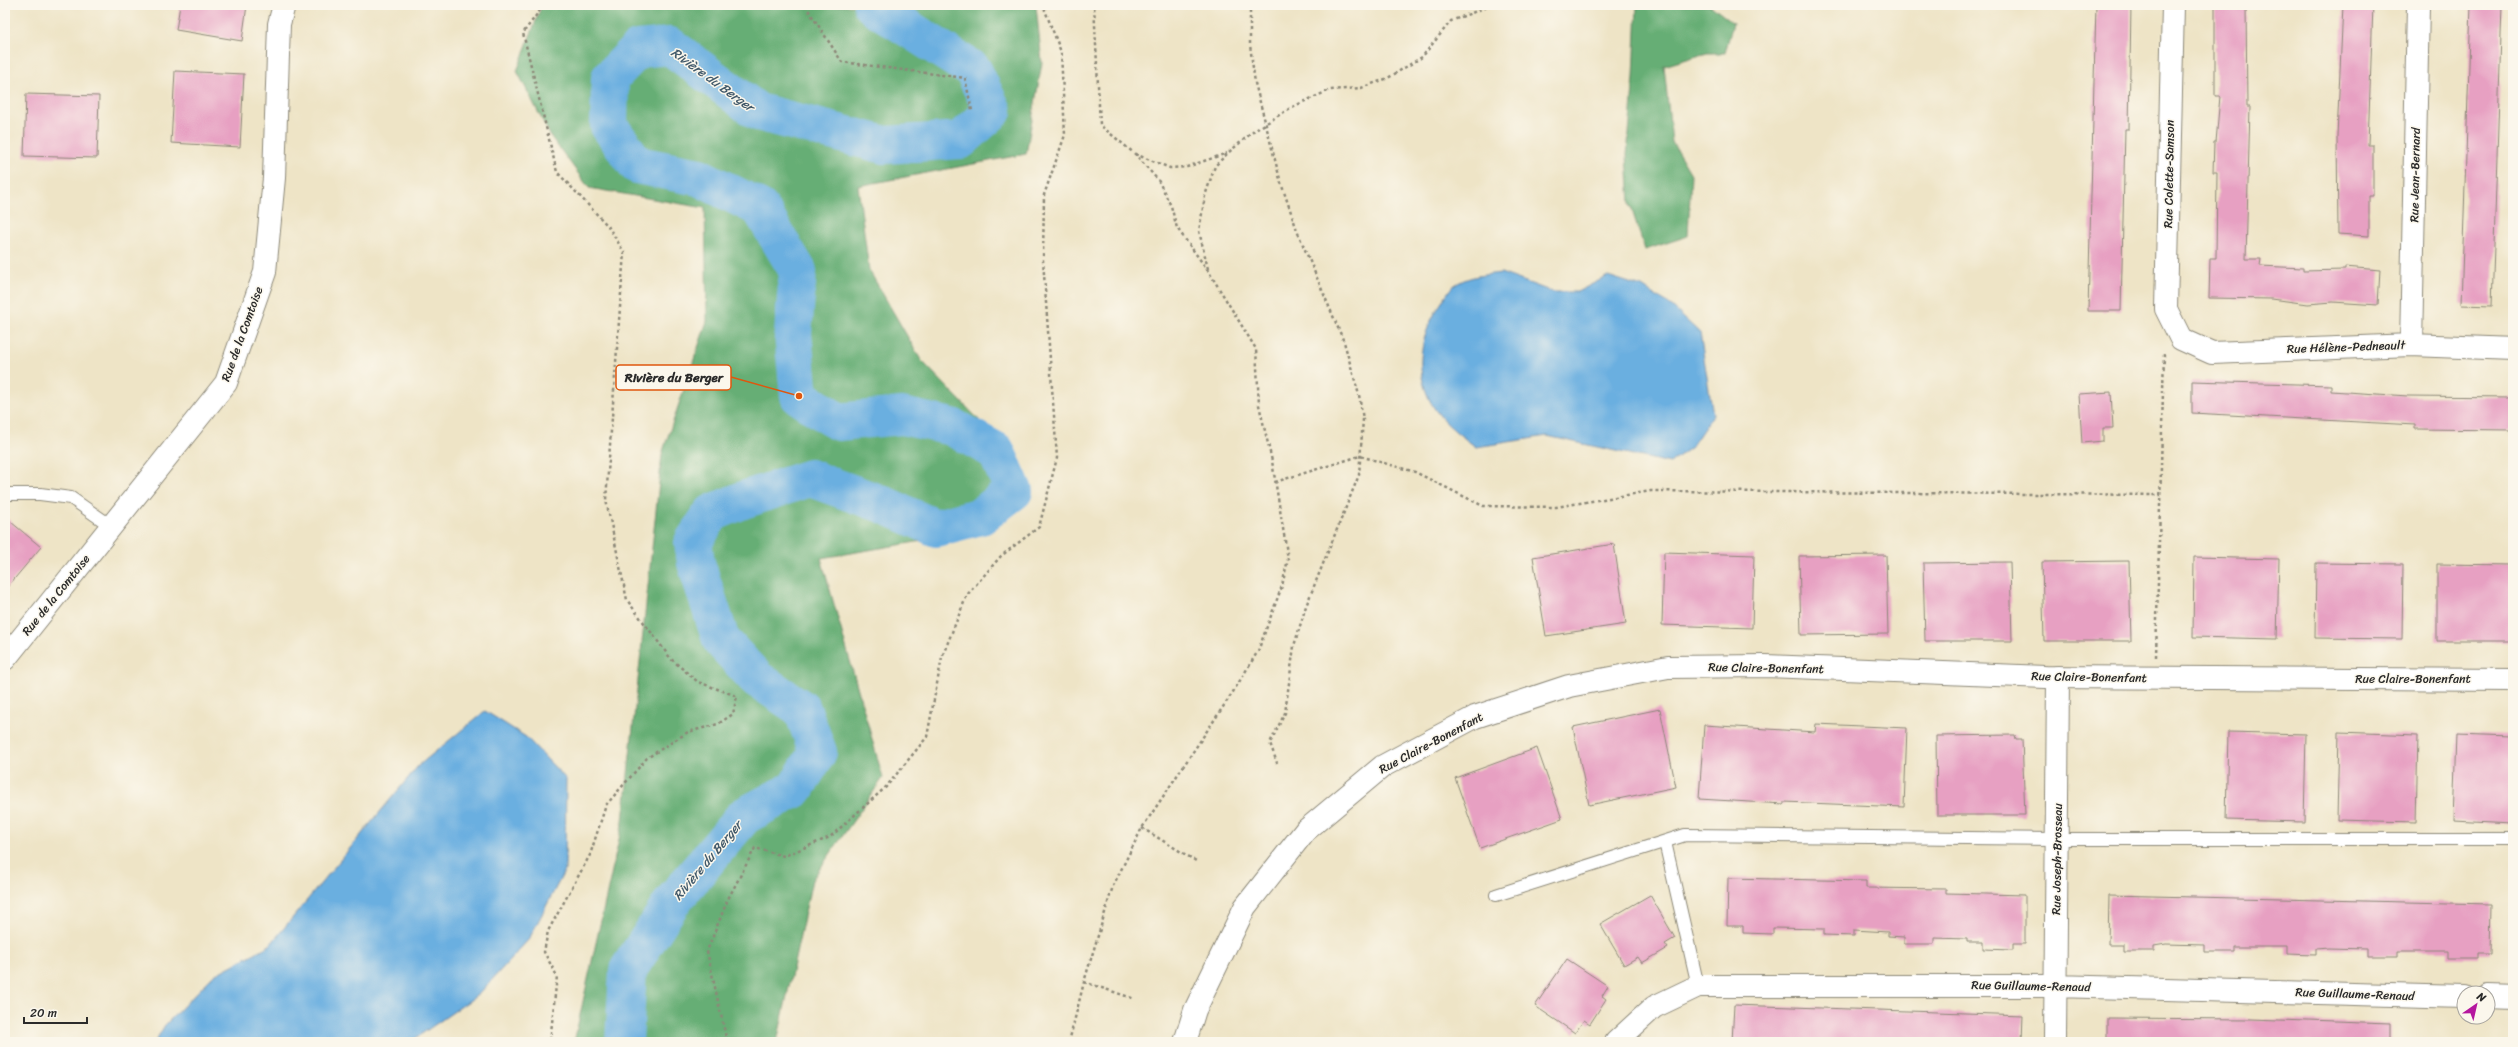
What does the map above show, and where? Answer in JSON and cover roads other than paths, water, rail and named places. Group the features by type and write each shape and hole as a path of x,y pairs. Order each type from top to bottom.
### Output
{"street":[{"name":"Rue de la Comtoise","path":"5,659 226,383 265,272 274,178 279,24 284,5"},
{"name":"Rue Colette-Samson","path":"2173,323 2174,5"},
{"name":"Rue Jean-Bernard","path":"2411,345 2418,5"},
{"name":"Rue Hélène-Pedneault","path":"2173,323 2212,353 2411,345 2513,349"},
{"name":"Rue Claire-Bonenfant","path":"1185,1042 1195,1010 1245,906 1305,831 1383,766 1475,717 1569,686 1668,668 1765,666 2058,677 2513,680"},
{"name":"Rue Joseph-Brosseau","path":"2055,1042 2058,677"},
{"name":"Rue Guillaume-Renaud","path":"1616,1042 1654,1007 1698,986 2055,986 2456,997"},
{"path":"2496,997 2513,998"}],"lane":[{"path":"5,494 40,494 71,498 112,526"},
{"path":"1496,895 1685,835 2057,839 2513,839"},
{"path":"1665,842 1698,986"}],"water":[{"path":"1501,273 1553,292 1577,292 1608,276 1642,287 1671,306 1700,333 1713,415 1691,447 1670,463 1547,436 1476,447 1447,424 1431,403 1423,382 1421,358 1425,335 1435,312 1452,287 1469,278"},
{"path":"485,711 526,737 566,779 565,870 529,939 479,994 410,1042 155,1042 165,1025 214,975 270,945 418,766"}],"waterway":[{"name":"Rivière du Berger","path":"624,1042 628,970 672,902 744,816 795,789 818,752 802,709 757,679 721,640 696,563 693,542 712,513 743,500 810,478 882,504 936,528 981,516 1014,491 996,451 952,427 902,416 838,422 799,396 793,334 798,271 760,208 699,177 637,165 609,126 610,78 638,49 670,46 758,112 885,145 961,140 993,111 973,70 872,5"}],"place":[{"name":"Rivière du Berger","path":"799,396"}]}
